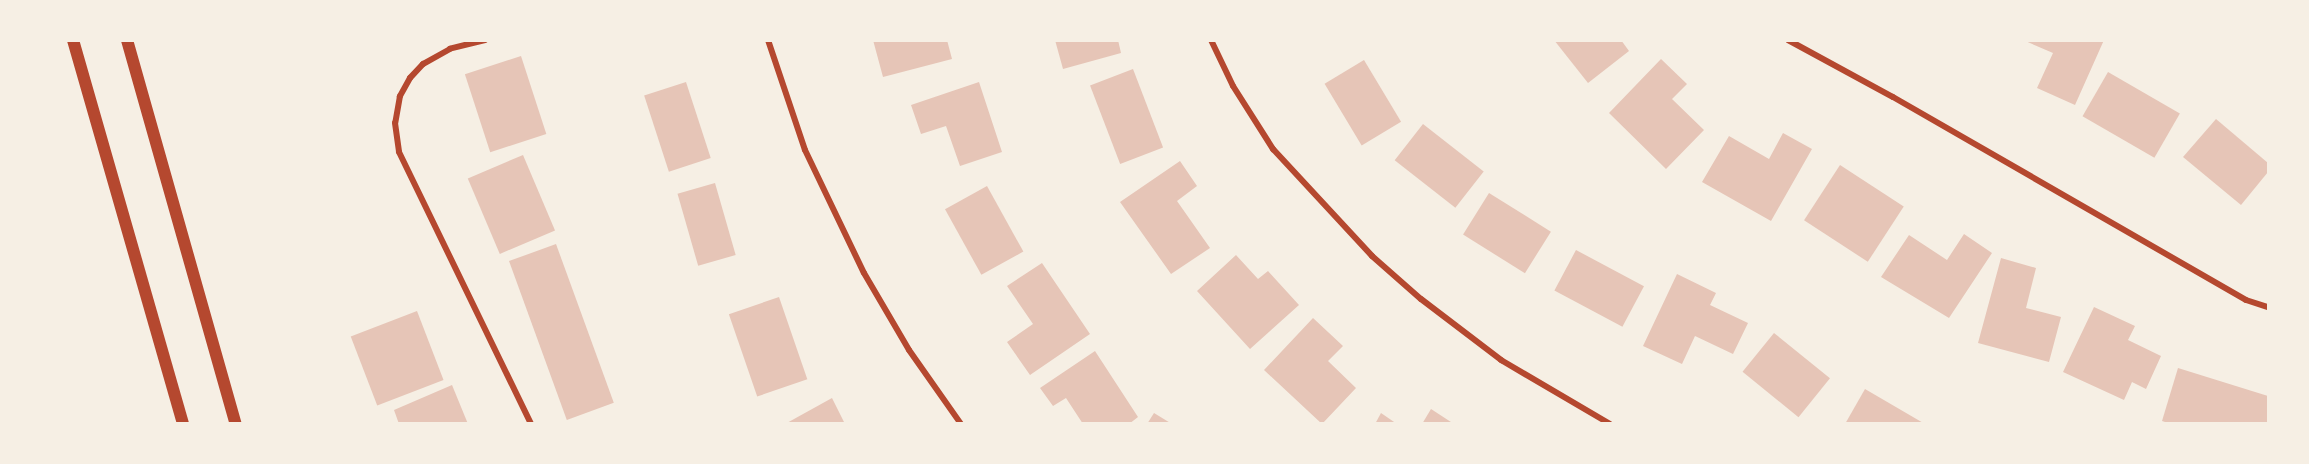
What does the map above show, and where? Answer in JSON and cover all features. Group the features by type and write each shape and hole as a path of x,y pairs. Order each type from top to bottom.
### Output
{"main road":[{"path":"73,40 183,423"},
{"path":"127,40 236,423"}],"street":[{"path":"485,40 450,50 423,64 410,78 400,96 395,123 399,152 531,423"},
{"path":"768,40 806,150 864,273 909,350 960,423"},
{"path":"1211,40 1233,86 1273,149 1372,256 1421,299 1501,360 1611,423"},
{"path":"1788,40 1893,97 2246,300 2268,307"}],"building":[{"path":"873,40 947,40 952,59 883,77"},
{"path":"1055,40 1118,40 1121,53 1063,69"},
{"path":"1554,40 1621,40 1629,51 1588,83"},
{"path":"2023,40 2104,40 2075,105 2037,88 2053,53"},
{"path":"521,56 546,134 490,152 465,74"},
{"path":"1661,59 1687,84 1672,99 1704,130 1666,169 1609,113"},
{"path":"1364,60 1401,122 1362,145 1325,84"},
{"path":"1133,69 1163,147 1120,164 1090,85"},
{"path":"2108,72 2180,114 2154,158 2082,116"},
{"path":"686,82 711,158 669,172 644,96"},
{"path":"979,82 1002,152 960,166 946,126 921,134 911,105"},
{"path":"2216,119 2268,163 2268,172 2241,205 2183,157"},
{"path":"1423,124 1484,171 1455,208 1395,160"},
{"path":"1783,133 1812,149 1771,221 1702,182 1729,136 1769,159"},
{"path":"523,155 555,230 500,254 468,178"},
{"path":"1180,161 1197,186 1177,201 1210,248 1171,274 1120,202"},
{"path":"1840,165 1904,206 1868,262 1804,220"},
{"path":"715,183 736,255 698,266 678,194"},
{"path":"987,186 1023,252 981,275 945,209"},
{"path":"1489,193 1551,232 1525,273 1463,235"},
{"path":"1964,234 1992,253 1949,318 1881,277 1909,235 1947,260"},
{"path":"556,244 614,403 567,420 509,261"},
{"path":"1576,250 1644,286 1622,327 1554,291"},
{"path":"1236,255 1258,279 1268,271 1299,305 1250,349 1197,291"},
{"path":"2001,258 2036,268 2026,308 2061,317 2049,362 1978,343"},
{"path":"1042,263 1090,334 1030,375 1007,342 1033,324 1007,286"},
{"path":"1677,274 1716,293 1710,305 1748,323 1733,354 1695,336 1682,364 1643,346"},
{"path":"779,297 807,379 757,397 729,314"},
{"path":"2094,307 2135,326 2128,340 2161,356 2146,389 2132,382 2124,400 2063,372"},
{"path":"417,311 444,380 377,406 351,336"},
{"path":"1313,318 1343,346 1328,361 1356,388 1322,424 1264,370"},
{"path":"1774,333 1830,378 1798,417 1743,372"},
{"path":"1095,351 1138,417 1129,424 1083,424 1066,398 1053,406 1040,388"},
{"path":"2178,368 2268,396 2268,424 2171,424 2162,421"},
{"path":"452,385 468,424 399,424 394,410"},
{"path":"1865,389 1925,424 1845,424"},
{"path":"832,398 845,424 785,424"},
{"path":"1431,409 1454,424 1422,424"},
{"path":"1154,413 1172,424 1147,424"},
{"path":"1381,413 1397,424 1375,424"}]}
